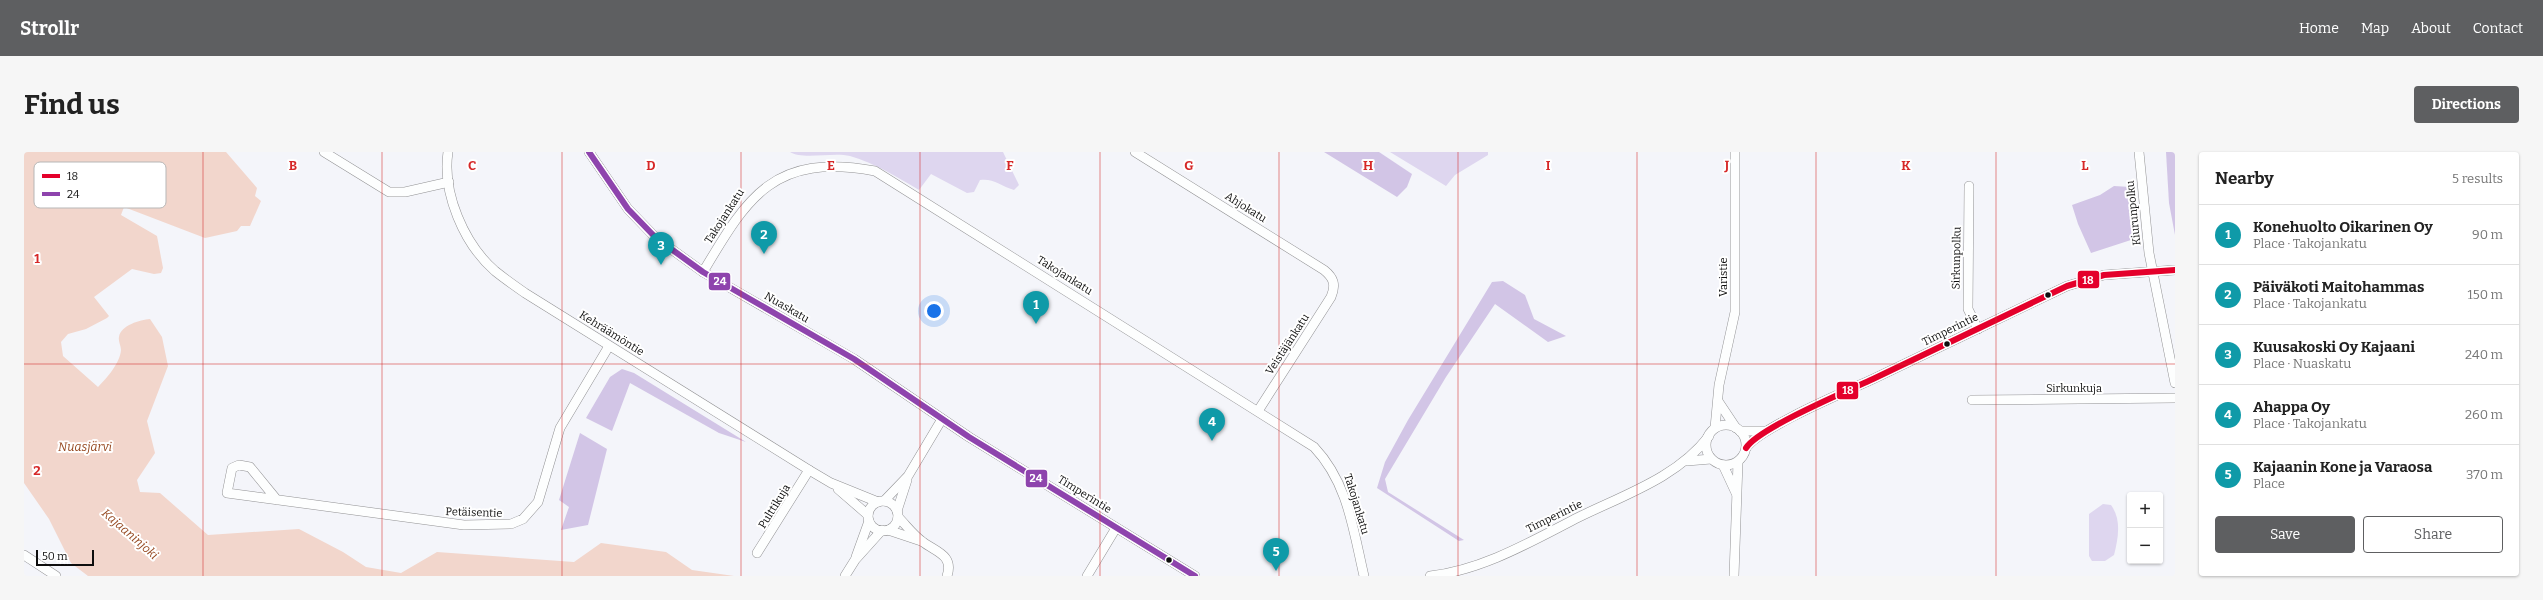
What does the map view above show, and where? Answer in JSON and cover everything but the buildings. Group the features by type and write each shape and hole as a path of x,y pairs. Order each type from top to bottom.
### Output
{"street":[{"path":"324,152 389,192 405,192 449,182"},
{"name":"Kehräämöntie","path":"448,152 449,182 461,222 474,247 495,270 525,293 809,470 831,483 881,502"},
{"name":"Nuaskatu","path":"589,152 628,209 656,238 703,272 854,359 942,419"},
{"name":"Ahjokatu","path":"1135,152 1324,270 1332,278 1334,290"},
{"name":"Varistie","path":"1715,428 1722,366 1730,341 1735,312 1735,152"},
{"name":"Kiurunpolku","path":"2139,152 2152,272 2175,383"},
{"name":"Takojankatu","path":"703,272 740,209 767,178 792,167 814,161 853,164 875,171 1308,443 1334,471 1348,510 1364,576"},
{"name":"Sirkunpolku","path":"1969,186 1968,309 1978,329"},
{"name":"Timperintie","path":"1746,448 1750,443 1766,431 1820,403 2082,280 2104,275 2175,270"},
{"name":"Veistäjänkatu","path":"1258,411 1334,290"},
{"name":"Petäisentie","path":"277,500 250,467 239,465 232,468 227,493 277,500 464,525 500,526 524,519 538,502 566,415 609,346"},
{"name":"Sirkunkuja","path":"1972,400 2175,398"},
{"path":"1718,401 1746,442 1746,448 1738,462 1734,576"},
{"path":"845,576 855,560 885,530 895,525 908,476 942,419"},
{"name":"Timperintie","path":"942,419 1195,576"},
{"path":"1738,429 1723,426 1715,428 1709,436 1706,448 1711,459 1723,465 1738,462"},
{"name":"Timperintie","path":"1738,429 1766,431"},
{"name":"Timperintie","path":"1430,576 1478,565 1638,490 1697,452 1709,436"},
{"name":"Timperintie","path":"1682,462 1711,459"},
{"path":"1723,465 1736,493"},
{"name":"Pulttikuja","path":"757,553 809,470"},
{"path":"855,560 869,518 871,507 881,502 908,476"},
{"name":"Kehräämöntie","path":"831,483 869,518"},
{"path":"881,502 892,504 897,514 923,542"},
{"path":"869,518 874,528 923,542 945,555 949,564 947,576"},
{"path":"1087,576 1116,528"},
{"path":"24,556 56,576"}],"shaded area":[{"path":"790,152 1003,152 1019,185 1014,190 993,181 980,180 974,192 967,193 931,174 919,190 877,166 850,156 810,156"},
{"path":"1324,152 1379,152 1412,174 1407,187 1397,197"},
{"path":"1390,152 1488,152 1488,155 1455,175 1446,186"},
{"path":"2166,152 2175,152 2175,235 2169,203"},
{"path":"2114,186 2130,187 2134,239 2091,253 2078,224 2072,205 2100,195"},
{"path":"1503,281 1525,295 1534,319 1566,336 1548,342 1495,304 1446,377 1385,479 1388,492 1464,540 1459,541 1377,488 1385,462 1408,420 1492,282"},
{"path":"622,369 634,373 746,442 719,433 630,383 612,431 586,418 610,377"},
{"path":"580,433 607,449 588,525 561,530 569,507 559,500"},
{"path":"2103,504 2111,505 2117,517 2117,543 2114,555 2105,561 2092,561 2089,556 2089,514"}],"water":[{"name":"Nuasjärvi","path":"24,152 226,152 257,188 255,196 261,201 250,226 241,226 237,231 205,238 127,208 166,208 166,162 34,162 34,208 124,208 121,215 157,236 163,268 161,273 154,274 132,269 94,297 109,316 86,329 68,334 61,342 63,356 98,387 116,365 121,350 119,339 120,333 123,329 132,324 150,319 162,337 168,366 147,421 155,453 137,480 140,492 160,493 208,535 299,529 343,552 366,567 401,573 437,552 574,562 601,543 666,552 692,570 734,576 88,576 71,563 49,519 24,483"}],"transit line":[{"name":"24","path":"589,152 628,209 656,238 703,272 854,359 969,437 1195,576"},
{"name":"18","path":"1746,448 1768,430 1805,410 2067,286 2104,275 2175,270"}],"place":[{"name":"Päiväkoti Maitohammas","path":"764,254"},
{"name":"Kuusakoski Oy Kajaani","path":"661,265"},
{"name":"Konehuolto Oikarinen Oy","path":"1036,324"},
{"name":"Ahappa Oy","path":"1212,441"},
{"name":"Kajaanin Kone ja Varaosa","path":"1276,571"}],"water label":[{"name":"Kajaaninjoki","path":"130,534"}]}
